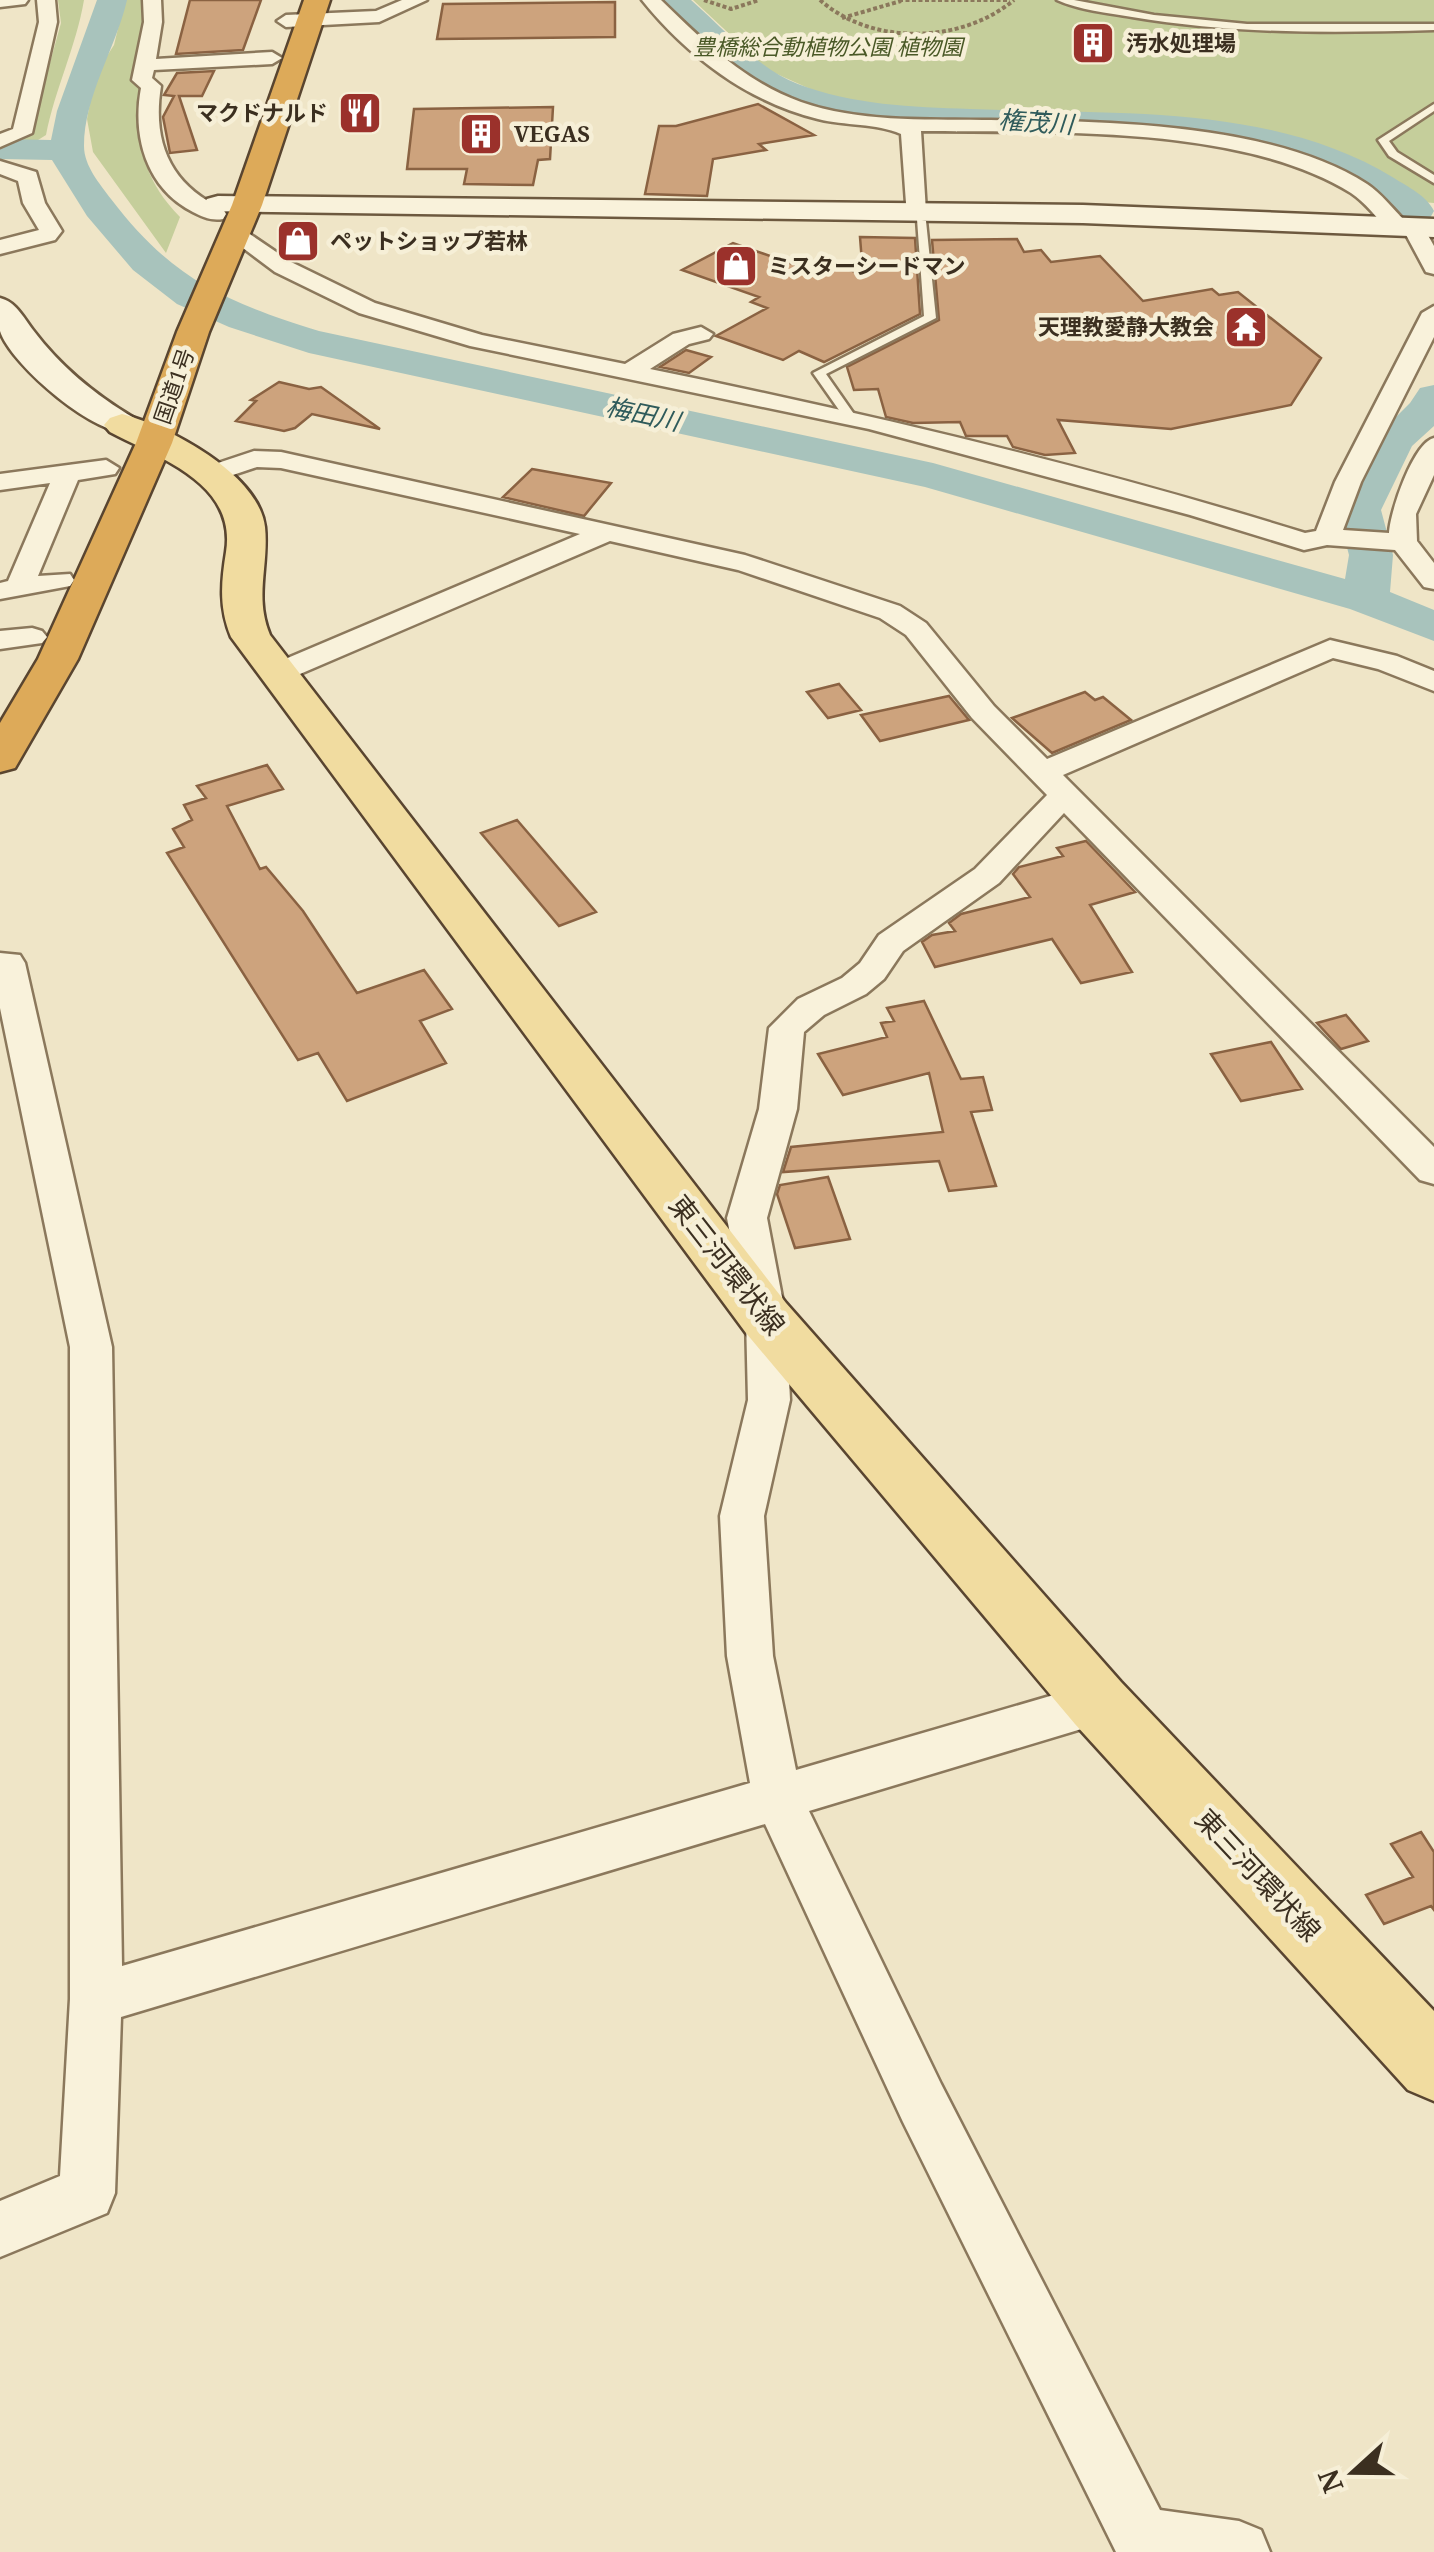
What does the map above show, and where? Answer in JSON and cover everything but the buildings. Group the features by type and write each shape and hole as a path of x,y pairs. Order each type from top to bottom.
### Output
{"highway":[{"name":"国道1号","path":"226,219 272,58 302,10"},
{"name":"国道1号","path":"0,700 16,638 60,580 118,440 180,324 226,219 302,10"},
{"name":"国道1号","path":"151,354 180,324"},
{"name":"国道1号","path":"0,759 58,659 118,440"}],"main road":[{"name":"東三河環状線","path":"118,440 212,474 234,496 245,516 247,538 239,578 240,607 250,637 766,1318 1098,1703 1434,2064"}],"street":[{"path":"0,2 19,0"},
{"path":"0,141 22,133 48,22 46,0"},
{"path":"152,0 142,80 151,86 147,130 158,165 183,197 226,219 283,267 367,308 478,341 850,417 1200,509 1304,542 1330,537 1397,541 1434,581"},
{"path":"302,10 379,16 418,0"},
{"path":"651,0 710,60 741,83 803,109 899,126 1172,134 1303,160 1350,182 1415,227 1434,267"},
{"path":"147,64 272,58"},
{"path":"899,126 910,132 918,216"},
{"path":"0,167 28,177 34,204 51,230 0,247"},
{"path":"226,219 1172,216 1415,227"},
{"path":"0,308 44,367 118,440"},
{"path":"1330,537 1348,482 1434,313"},
{"path":"629,372 681,338 701,334"},
{"path":"0,482 118,440"},
{"path":"10,588 118,440"},
{"path":"1397,541 1403,514 1434,446"},
{"path":"212,474 254,459 282,460 745,563 890,612 916,629 983,712 1434,1170"},
{"path":"276,674 611,531"},
{"path":"10,588 60,580"},
{"path":"1239,2552 1142,2538 922,2104 777,1797 750,1656 742,1516 768,1400 766,1318 746,1218 778,1109 787,1028 811,1007 854,986 872,971 891,943 987,876 1044,813 1055,784 1330,649 1387,662 1434,682"},
{"path":"0,964 8,962 91,1348 96,1999 87,2193 0,2229"},
{"path":"96,1999 1098,1703"}],"lane":[{"path":"1062,0 1123,13 1214,24 1321,29 1434,26"},
{"path":"1434,107 1390,132 1383,143 1434,180"},
{"path":"1418,116 1434,121"},
{"path":"850,417 819,373 930,318 918,216"}],"path":[{"path":"704,0 720,9 747,6 759,0"},
{"path":"820,0 840,18 872,28 944,30 992,20 1012,0"},
{"path":"840,18 900,0 1012,0"}],"green space":[{"path":"58,0 84,0 46,135 30,145 12,144 30,135 61,23"},
{"path":"125,0 150,0 140,140 159,191 180,217 166,253 93,152 87,119 95,75 114,45"},
{"name":"豊橋総合動植物公園 植物園","path":"693,0 1434,0 1434,203 1422,202 1385,176 1356,163 1266,133 1160,121 901,110 828,97 768,70"}],"waterway":[{"name":"梅田川","path":"112,0 73,111 68,156 79,180 146,262 168,281 215,308 309,341 933,476 1366,599"},
{"name":"権茂川","path":"673,0 767,82 789,92 881,115 1175,128 1262,139 1335,161 1417,210"},
{"path":"0,149 66,150"},
{"name":"権茂川","path":"1366,599 1371,555 1359,510 1394,440 1427,410 1434,397"},
{"name":"梅田川","path":"1366,599 1434,627"}],"place":[{"name":"汚水処理場","path":"1093,43"},
{"name":"マクドナルド","path":"360,113"},
{"name":"VEGAS","path":"481,134"},
{"name":"ペットショップ若林","path":"298,241"},
{"name":"ミスターシードマン","path":"736,266"},
{"name":"天理教愛静大教会","path":"1246,327"}]}
